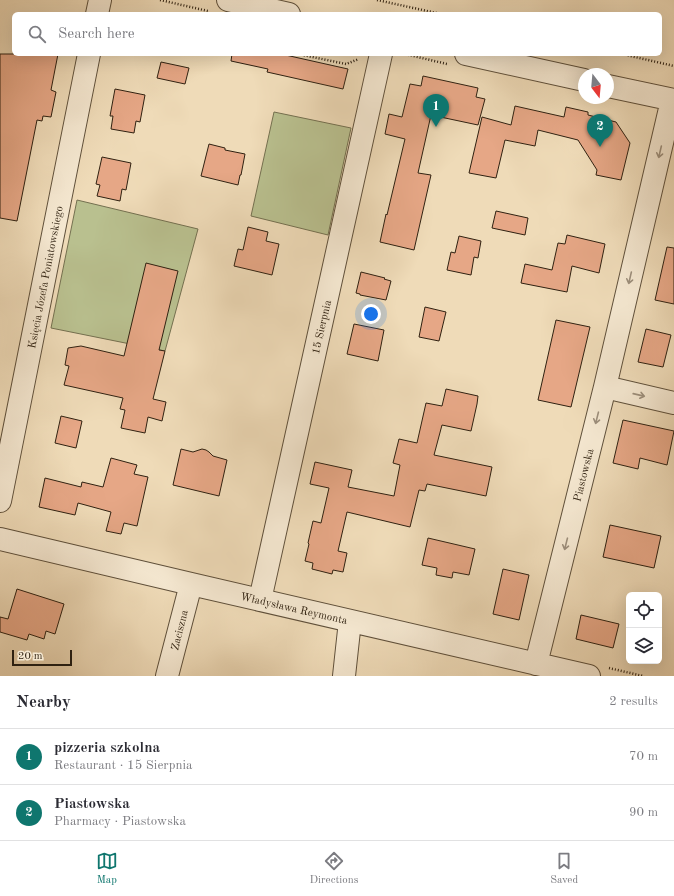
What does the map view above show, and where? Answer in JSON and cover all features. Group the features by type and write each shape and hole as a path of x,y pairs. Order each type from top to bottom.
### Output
{"street":[{"path":"97,12 100,0"},
{"path":"228,0 280,12"},
{"name":"Księcia Józefa Poniatowskiego","path":"0,501 89,56"},
{"name":"15 Sierpnia","path":"260,600 373,56"},
{"path":"475,56 578,79"},
{"path":"614,87 673,100"},
{"name":"Piastowska","path":"536,664 605,387 673,100"},
{"path":"605,387 674,403"},
{"name":"Władysława Reymonta","path":"0,539 589,676"},
{"name":"Zaciszna","path":"167,676 191,584"},
{"path":"344,676 350,621"}],"path":[{"path":"160,0 208,12"},
{"path":"377,0 432,12"},
{"path":"308,56 346,64 370,56"},
{"path":"631,56 674,66"}],"green space":[{"path":"274,112 351,128 328,235 251,216"},
{"path":"77,200 198,229 165,351 51,328"}],"building":[{"path":"0,54 12,54 12,56 58,56 51,90 56,92 51,117 43,116 42,121 37,120 17,221 0,218"},
{"path":"232,56 290,56 348,69 343,89 267,72 268,69 231,61"},
{"path":"161,62 189,68 185,84 157,78"},
{"path":"423,76 478,88 476,97 485,99 478,125 431,115 418,173 431,175 414,250 380,242 405,139 385,134 389,114 402,117 410,84 421,86"},
{"path":"115,89 145,95 140,122 136,121 134,133 111,129 113,116 110,116"},
{"path":"515,106 564,117 566,107 588,112 588,115 616,122 630,143 621,180 596,175 597,170 578,140 538,130 535,146 505,140 496,178 469,173 482,117 511,125"},
{"path":"209,144 225,148 225,150 245,154 238,185 201,176"},
{"path":"102,157 131,163 126,190 122,189 120,201 97,196 100,185 96,184"},
{"path":"496,211 528,218 525,235 492,228"},
{"path":"248,227 268,232 266,241 279,244 272,275 234,266 238,249 243,250"},
{"path":"567,235 605,244 599,273 572,266 567,292 521,283 525,264 552,270 558,243 565,244"},
{"path":"459,236 481,241 478,258 474,257 471,275 447,270 451,252 455,253"},
{"path":"667,247 674,248 674,304 655,300"},
{"path":"146,263 178,271 159,350 165,351 153,399 166,402 162,421 148,417 145,433 121,428 125,410 120,409 123,398 64,385 69,366 65,365 68,348 81,346 124,356"},
{"path":"361,272 391,281 386,300 356,293"},
{"path":"425,307 446,312 439,341 419,337"},
{"path":"556,320 590,327 571,407 538,400"},
{"path":"354,324 384,330 378,361 347,354"},
{"path":"646,329 671,335 663,367 638,362"},
{"path":"446,389 478,396 477,404 471,431 442,425 434,455 492,467 486,496 427,484 425,491 419,490 410,527 347,512 338,551 347,553 343,572 333,570 332,574 312,569 313,563 305,561 308,543 313,521 321,523 329,488 310,484 315,462 352,470 348,487 394,496 400,465 393,463 399,439 417,443 426,403 442,406"},
{"path":"61,416 82,421 76,448 55,443"},
{"path":"623,420 674,431 667,465 640,458 638,469 613,463"},
{"path":"181,449 193,452 202,449 206,450 213,456 227,460 219,496 173,485"},
{"path":"111,458 137,465 134,474 148,477 137,526 124,523 121,534 106,531 111,512 78,503 75,515 39,507 45,478 81,487 82,482 103,487"},
{"path":"610,525 661,536 654,568 603,557"},
{"path":"428,538 475,549 469,575 453,572 452,578 436,575 437,568 422,565"},
{"path":"503,569 529,575 519,620 493,614"},
{"path":"17,589 64,604 55,634 46,631 44,639 29,634 27,640 0,632 0,617 8,619"},
{"path":"581,615 619,624 613,648 576,639"}],"place":[{"name":"pizzeria szkolna","path":"436,127"},
{"name":"Piastowska","path":"600,147"}]}
